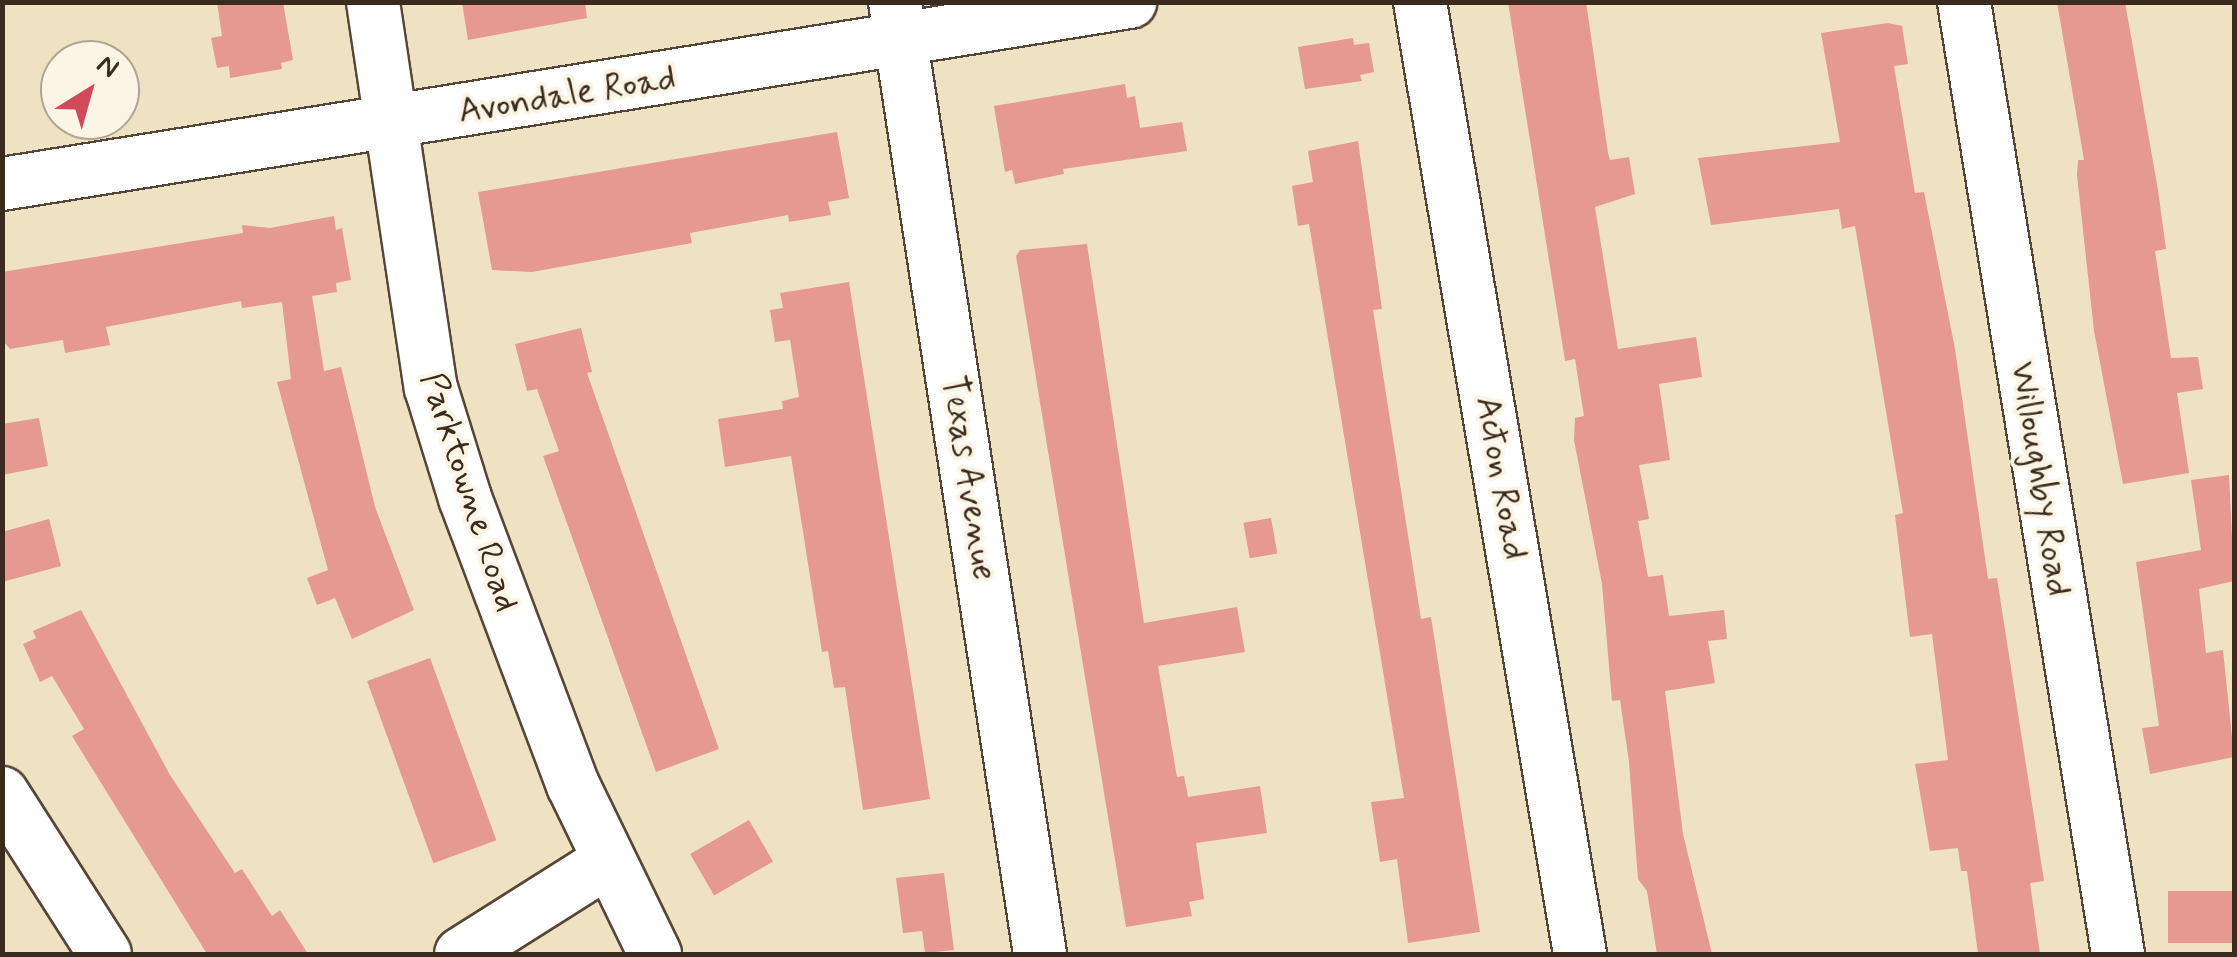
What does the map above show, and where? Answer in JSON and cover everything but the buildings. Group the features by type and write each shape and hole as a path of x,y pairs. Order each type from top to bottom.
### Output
{"street":[{"name":"Parktowne Road","path":"373,2 431,388 465,498 605,862 655,954"},
{"name":"Avondale Road","path":"2,184 391,123 898,22 1130,2"},
{"name":"Acton Road","path":"1420,2 1580,954"},
{"name":"Willoughby Road","path":"1964,2 2118,954"},
{"name":"Texas Avenue","path":"898,22 1040,954"},
{"path":"2,793 105,954"},
{"path":"461,954 605,862"}]}
